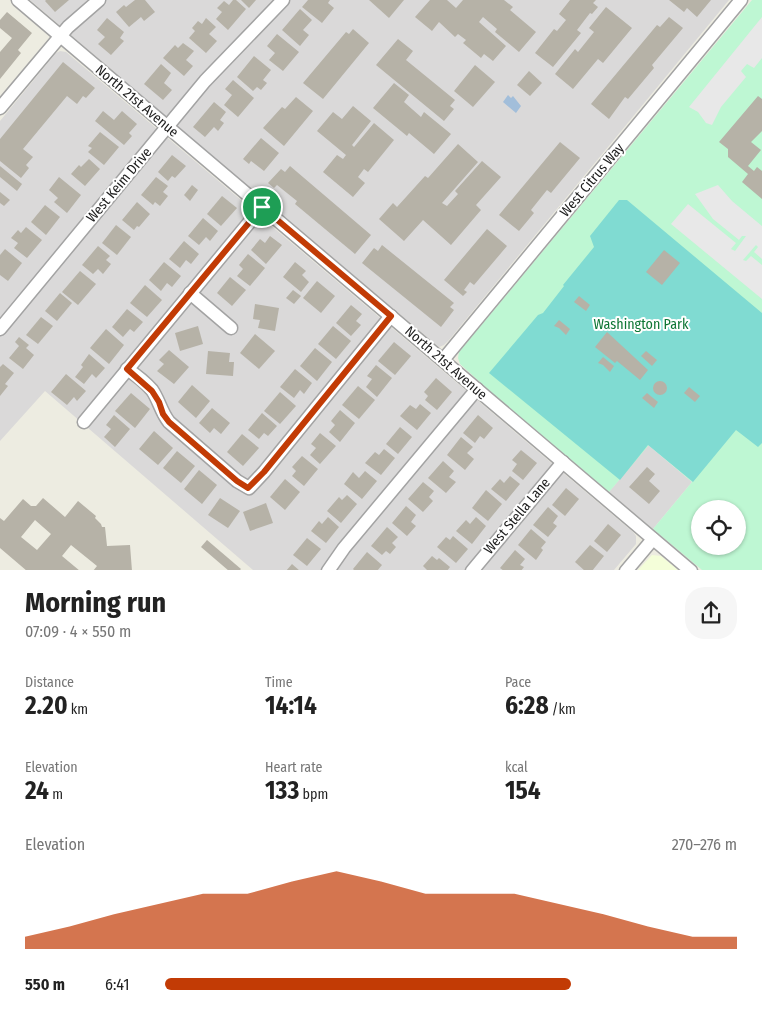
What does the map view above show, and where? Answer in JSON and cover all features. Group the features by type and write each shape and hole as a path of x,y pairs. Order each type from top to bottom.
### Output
{"street":[{"name":"North 21st Avenue","path":"18,0 691,570"},
{"path":"0,108 68,26 99,0"},
{"name":"West Keim Drive","path":"0,329 205,81 283,0"},
{"name":"West Citrus Way","path":"443,360 741,0"},
{"path":"84,422 262,207"},
{"path":"190,293 232,328"},
{"path":"127,369 152,391 159,402 163,414 173,427 237,481 248,488 264,472 391,316"},
{"path":"328,570 477,389"},
{"name":"West Stella Lane","path":"472,570 563,462"},
{"path":"626,570 654,539"}],"shaded area":[{"path":"30,0 729,0 449,340 439,347"},
{"path":"762,17 762,58 754,68 747,64 741,71 746,77 721,107 712,125 706,123 698,112 689,107"},
{"path":"60,51 66,52 633,532 636,536 636,544 614,570 253,570 45,391 0,441 0,121 56,53"},
{"path":"508,95 511,98 513,96 521,106 516,113 503,102"},
{"path":"718,185 732,201 762,226 762,259 754,252 758,247 756,245 743,260 746,261 751,256 762,265 762,299 671,224 688,204 736,243 731,249 735,251 746,236 742,236 739,240 713,219 695,194"},
{"path":"648,445 692,482 653,529 609,492"},
{"path":"652,555 661,556 678,570 638,570"}],"green space":[{"name":"Washington Park","path":"752,0 762,0 762,570 702,570 653,529 692,482 649,445 609,492 491,392 460,364 459,352"},
{"path":"619,200 627,200 762,313 762,443 758,447 736,430 693,482 648,445 620,480 489,373 538,315 543,313 594,247 590,236"}],"building":[{"path":"46,0 69,0 55,12"},
{"path":"135,0 145,0 155,12 144,21 141,17 129,27 116,12 124,5 126,7"},
{"path":"233,0 236,0 246,9 228,30 216,19 222,12 217,8 224,1 229,5"},
{"path":"241,0 256,0 249,8"},
{"path":"308,0 330,0 328,3 334,8 322,23 302,7"},
{"path":"369,0 404,0 389,18"},
{"path":"430,0 447,0 456,8 463,0 504,0 513,7 510,10 536,32 519,52 495,32 497,29 483,17 479,22 506,46 493,61 484,54 481,58 463,43 466,40 458,34 455,37 439,22 432,31 415,17"},
{"path":"570,0 596,0 593,3 598,7 592,14 590,13 577,30 581,33 553,67 535,53 554,29 557,31 566,20 559,14"},
{"path":"669,0 711,0 697,17 687,8 684,12"},
{"path":"606,7 632,28 603,63 598,59 573,89 555,74 575,49 578,52 594,32 589,28"},
{"path":"300,9 312,20 303,30 309,35 300,46 282,30"},
{"path":"7,12 32,33 18,50 21,53 0,79 0,52 12,38 0,28 0,20"},
{"path":"669,17 683,28 652,65 654,68 628,99 625,97 609,119 591,104 657,25 660,27"},
{"path":"107,18 124,32 120,38 124,41 111,55 98,44 105,37 97,30"},
{"path":"206,18 216,27 209,34 217,41 206,53 189,38 195,31 192,28 198,21 202,24"},
{"path":"353,29 369,43 323,99 303,83 346,32 349,34"},
{"path":"277,34 299,52 283,71 269,60 275,53 267,46"},
{"path":"398,39 413,51 406,60 455,100 450,106 454,109 444,121 376,65"},
{"path":"183,43 194,51 186,60 193,66 184,76 163,58 175,45 178,48"},
{"path":"254,56 271,70 263,80 267,83 261,90 257,87 253,91 237,77"},
{"path":"63,62 95,88 86,98 83,96 77,104 67,96 23,149 33,157 26,165 29,168 21,178 0,161 0,139"},
{"path":"161,64 171,73 164,83 172,90 163,100 144,84"},
{"path":"475,65 495,82 473,107 454,91"},
{"path":"529,71 542,83 530,96 517,85"},
{"path":"233,80 254,98 238,117 224,105 232,95 225,89"},
{"path":"394,83 409,95 404,102 421,117 424,112 451,134 434,154 409,133 407,136 373,108"},
{"path":"758,96 762,99 762,131 751,142 761,150 748,166 754,171 757,167 762,171 762,199 742,182 748,174 728,157 728,149 719,142"},
{"path":"296,97 313,111 284,146 263,128 282,107 285,109"},
{"path":"214,102 226,112 220,120 224,123 218,131 214,127 205,137 193,127"},
{"path":"353,106 371,121 352,145 354,147 374,123 394,140 368,172 364,169 358,177 365,183 353,197 323,172 337,155 343,159 346,155 317,131 333,112 342,119"},
{"path":"103,111 114,120 122,111 137,124 129,133 132,136 124,145 95,121"},
{"path":"100,132 119,147 104,165 88,152 92,148 88,146"},
{"path":"261,138 279,153 264,171 251,161 249,164 243,159"},
{"path":"560,142 580,158 551,193 547,190 531,210 534,213 519,231 499,215"},
{"path":"458,144 478,162 442,203 447,206 458,194 455,191 482,161 501,177 476,205 481,210 451,245 423,220 404,241 379,219 393,203 397,207 425,176 428,178"},
{"path":"172,155 186,166 175,178 172,176 168,181 158,172"},
{"path":"89,159 100,169 85,186 71,174 79,165 81,167"},
{"path":"0,166 22,184 17,191 0,177"},
{"path":"290,166 371,235 355,254 295,204 297,201 277,185 274,188 268,183 281,169 285,172"},
{"path":"59,177 81,195 67,213 54,202 58,198 49,190"},
{"path":"156,177 168,186 163,192 168,196 160,206 155,202 153,205 141,195"},
{"path":"192,185 198,190 190,201 184,195"},
{"path":"0,192 10,200 4,206 0,203"},
{"path":"222,196 237,208 221,226 207,214"},
{"path":"137,202 150,214 134,230 122,220"},
{"path":"45,205 60,217 46,235 31,222"},
{"path":"203,218 218,231 210,241 206,237 199,245 188,236"},
{"path":"116,225 131,237 117,255 102,243"},
{"path":"26,227 42,240 27,258 14,248 18,243 11,238 18,230 21,233"},
{"path":"487,229 507,246 474,285 470,282 464,290 467,292 463,296 444,280"},
{"path":"270,236 282,245 266,264 251,250 260,239 265,243"},
{"path":"184,241 199,254 191,264 186,260 180,268 169,259"},
{"path":"382,245 454,303 450,307 454,310 441,327 362,263 374,248 378,251"},
{"path":"98,246 110,256 106,260 111,264 103,274 98,269 93,274 82,265"},
{"path":"5,249 22,263 8,281 0,275 0,255"},
{"path":"664,250 680,263 662,285 646,272"},
{"path":"248,254 265,268 250,286 237,276 243,269 239,265"},
{"path":"164,262 181,276 172,287 167,283 161,291 149,280"},
{"path":"295,262 306,271 302,275 309,282 301,292 283,277"},
{"path":"80,271 96,284 78,305 62,292"},
{"path":"230,277 246,290 232,306 217,293"},
{"path":"317,281 335,296 321,313 303,298"},
{"path":"145,285 162,300 147,317 130,303"},
{"path":"293,290 301,296 294,304 286,298"},
{"path":"60,293 72,303 57,321 45,311"},
{"path":"579,296 590,305 586,311 574,302"},
{"path":"255,304 279,308 275,331 258,328 260,320 253,319"},
{"path":"351,305 362,314 356,321 361,325 351,336 336,323"},
{"path":"127,309 143,322 134,332 130,329 123,337 112,327"},
{"path":"41,317 53,326 38,344 26,335"},
{"path":"559,320 570,329 566,335 554,326"},
{"path":"198,326 203,344 180,351 175,333"},
{"path":"333,326 351,341 336,359 318,344"},
{"path":"106,329 124,345 109,364 90,348"},
{"path":"607,332 648,370 640,380 617,361 615,363 595,347"},
{"path":"255,334 275,351 259,369 240,353"},
{"path":"19,337 29,345 26,348 34,355 23,369 9,358 19,346 15,342"},
{"path":"394,342 411,356 395,375 378,361"},
{"path":"315,348 332,362 317,381 300,366"},
{"path":"169,350 189,367 174,384 157,371 164,364 159,360"},
{"path":"208,351 230,353 229,362 234,362 233,376 206,374"},
{"path":"646,351 657,360 652,366 641,356"},
{"path":"89,354 105,368 96,378 92,374 84,384 75,377 83,367 81,365"},
{"path":"603,357 614,366 610,372 598,363"},
{"path":"3,364 14,373 5,384 8,386 0,396 0,367"},
{"path":"376,365 392,378 377,397 366,387 372,379 367,376"},
{"path":"295,369 312,383 304,394 300,390 294,398 280,387"},
{"path":"66,374 86,391 77,401 74,397 67,405 51,392"},
{"path":"436,378 452,392 437,410 425,400 428,396 424,392"},
{"path":"660,381 665,383 667,388 665,393 660,395 655,393 653,388 655,383"},
{"path":"192,385 210,401 196,418 178,402"},
{"path":"358,386 375,400 359,419 342,405"},
{"path":"689,387 700,396 695,402 684,393"},
{"path":"280,392 296,406 280,424 264,411"},
{"path":"131,393 150,409 135,428 115,411"},
{"path":"647,393 658,402 654,408 642,398"},
{"path":"420,404 431,413 417,430 400,416 410,405 416,409"},
{"path":"212,408 230,423 221,434 214,428 210,433 199,423"},
{"path":"340,410 355,423 340,442 329,432 335,425 331,421"},
{"path":"262,413 277,426 268,436 264,433 259,439 248,430"},
{"path":"114,415 130,429 115,447 104,437 111,429 106,425"},
{"path":"478,415 493,428 484,439 480,436 475,443 463,433"},
{"path":"400,427 412,437 398,454 386,444"},
{"path":"154,431 173,448 158,465 139,449"},
{"path":"320,433 336,446 320,464 310,455 316,448 311,444"},
{"path":"242,434 259,448 243,466 227,452"},
{"path":"461,437 473,447 467,453 474,459 465,470 447,455"},
{"path":"384,449 395,458 381,475 365,463 375,452 379,455"},
{"path":"521,450 537,463 523,480 512,471 517,464 512,460"},
{"path":"177,451 195,466 181,483 163,468"},
{"path":"302,456 318,469 304,486 292,476 296,471 292,467"},
{"path":"443,461 454,471 449,477 456,482 446,493 428,478"},
{"path":"647,467 655,474 649,481 660,491 649,504 629,487"},
{"path":"199,470 217,485 202,504 184,489"},
{"path":"365,471 377,481 362,499 344,484 353,472 359,478"},
{"path":"510,476 520,484 506,501 491,489 500,479 504,483"},
{"path":"285,479 300,492 285,510 270,497"},
{"path":"423,482 434,491 429,497 433,501 423,512 408,499"},
{"path":"566,488 579,499 565,516 552,505"},
{"path":"486,490 502,504 488,521 472,508"},
{"path":"347,495 357,504 341,523 327,511 339,497 342,500"},
{"path":"43,498 65,517 78,501 96,516 95,518 102,527 105,527 107,546 130,545 132,570 94,570 97,566 71,545 62,556 79,570 26,570 0,548 0,518 4,521 23,499 31,506 36,506","holes":["35,520 51,534 37,550 21,537"]},
{"path":"220,498 240,511 228,528 208,515"},
{"path":"266,503 273,523 250,531 243,512"},
{"path":"406,506 416,515 411,522 416,526 407,536 392,523"},
{"path":"548,507 558,516 553,523 557,526 548,537 533,525"},
{"path":"328,517 339,527 326,543 311,531 319,521 322,524"},
{"path":"476,517 486,526 472,544 456,531 466,520 470,524"},
{"path":"608,524 621,535 607,552 594,541"},
{"path":"387,527 398,537 392,543 396,547 390,554 386,551 382,555 371,546"},
{"path":"531,529 546,542 536,560 518,545"},
{"path":"453,536 468,549 456,563 437,547 446,537 450,540"},
{"path":"307,538 321,549 307,566 293,555"},
{"path":"207,540 241,569 228,570 201,547"},
{"path":"590,545 604,556 593,570 584,570 575,562"},
{"path":"515,550 525,559 520,565 524,567 522,570 503,570 500,568"},
{"path":"367,552 382,565 378,570 353,569"},
{"path":"432,556 437,560 439,558 450,567 448,570 427,570 423,566"},
{"path":"292,564 299,570 287,570"}],"route":[{"path":"262,207 391,316 264,472 248,488 237,481 178,431 163,414 159,402 152,391 127,369 262,207"}]}
